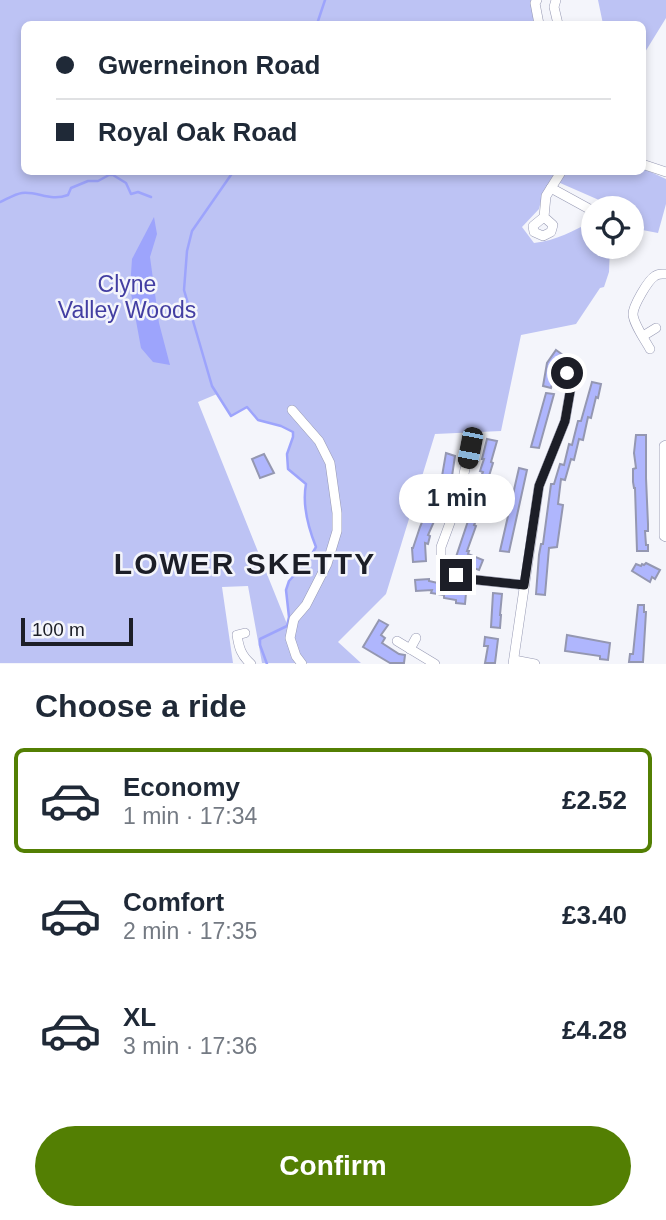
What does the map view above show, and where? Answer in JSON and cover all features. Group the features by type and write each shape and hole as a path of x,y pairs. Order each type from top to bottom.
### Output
{"street":[{"path":"537,0 535,2 538,21"},
{"path":"556,0 554,7 557,21"},
{"path":"646,165 666,172"},
{"path":"544,216 546,196 559,175"},
{"path":"551,187 581,204"},
{"path":"650,349 632,312 655,276 666,274"},
{"path":"643,335 656,328"},
{"path":"535,663 513,662 539,486 565,421 573,375"},
{"path":"292,410 319,441 330,463 337,513 337,531 327,564 306,605 294,619 290,638 296,656 302,663"},
{"path":"472,437 466,447 458,501 441,547 441,556 447,568 456,575 468,579 524,585"},
{"path":"666,445 666,537"},
{"path":"245,633 237,635 239,646 242,655 251,663"},
{"path":"410,649 416,638"},
{"path":"397,640 435,663"}],"green space":[{"name":"Clyne Valley Woods","path":"0,0 531,0 535,21 21,21 21,175 646,175 646,170 666,179 666,204 658,233 644,230 644,196 590,196 551,179 539,209 522,227 534,243 557,238 581,227 581,259 610,259 604,287 600,288 576,324 521,335 501,431 435,434 386,594 338,642 361,663 262,663 248,586 222,587 233,663 0,663","holes":["217,394 231,416 247,407 258,420 281,426 293,433 287,454 288,469 306,484 307,516 316,547 289,581 286,590 289,617 287,624 198,402"]},
{"path":"598,0 666,0 666,18 646,50 646,21 602,21"}],"water":[{"path":"154,217 157,234 150,257 159,323 170,365 153,362 141,348 130,288 132,259"}],"building":[{"path":"556,350 563,355 552,372 555,373 551,388 543,386 547,363"},
{"path":"592,382 601,384 598,398 596,397 591,418 588,417 583,440 579,439 565,480 561,479 558,504 563,505 557,547 549,548 545,595 536,594 539,555 543,544 551,484 554,484 560,464 564,465"},
{"path":"546,393 554,394 539,448 531,447"},
{"path":"636,435 646,435 648,531 645,531 648,551 637,551 633,482 633,469 636,468"},
{"path":"487,439 497,441 489,476 492,477 481,502 484,503 467,551 468,554 483,560 479,570 463,564 464,560 456,557 468,521 465,520 483,472 480,471"},
{"path":"446,453 455,456 451,483 428,535 428,544 425,543 426,561 413,562 412,548 441,482"},
{"path":"264,454 274,473 260,478 252,459"},
{"path":"519,468 527,470 509,552 500,551"},
{"path":"646,563 660,570 650,582 632,571 636,564 641,566"},
{"path":"429,579 442,584 441,588 466,593 465,604 431,593 432,590 416,591 415,580"},
{"path":"493,593 502,594 500,628 491,627"},
{"path":"638,605 644,605 646,612 643,662 629,662 630,654 633,654"},
{"path":"379,620 388,625 381,635 385,638 382,643 405,655 404,663 390,663 363,647"},
{"path":"567,635 610,643 608,660 600,659 600,656 565,651"},
{"path":"485,637 498,639 495,663 485,663 488,646 484,646"}],"waterway":[{"path":"318,21 325,0"},
{"path":"0,202 22,193 62,197 68,195 71,188 88,181 98,181 109,175 126,183 131,194 138,192 151,197"},
{"path":"231,175 192,231 187,251 184,290 212,386 231,416 247,407 258,420 293,432 287,454 288,469 306,484 307,516 316,547 289,581 286,590 289,617 287,626 260,639 267,664"}],"district":[{"name":"LOWER SKETTY","path":"245,564"}],"route":[{"path":"456,575 468,579 524,585 539,486 565,421 573,375 567,373"}]}
